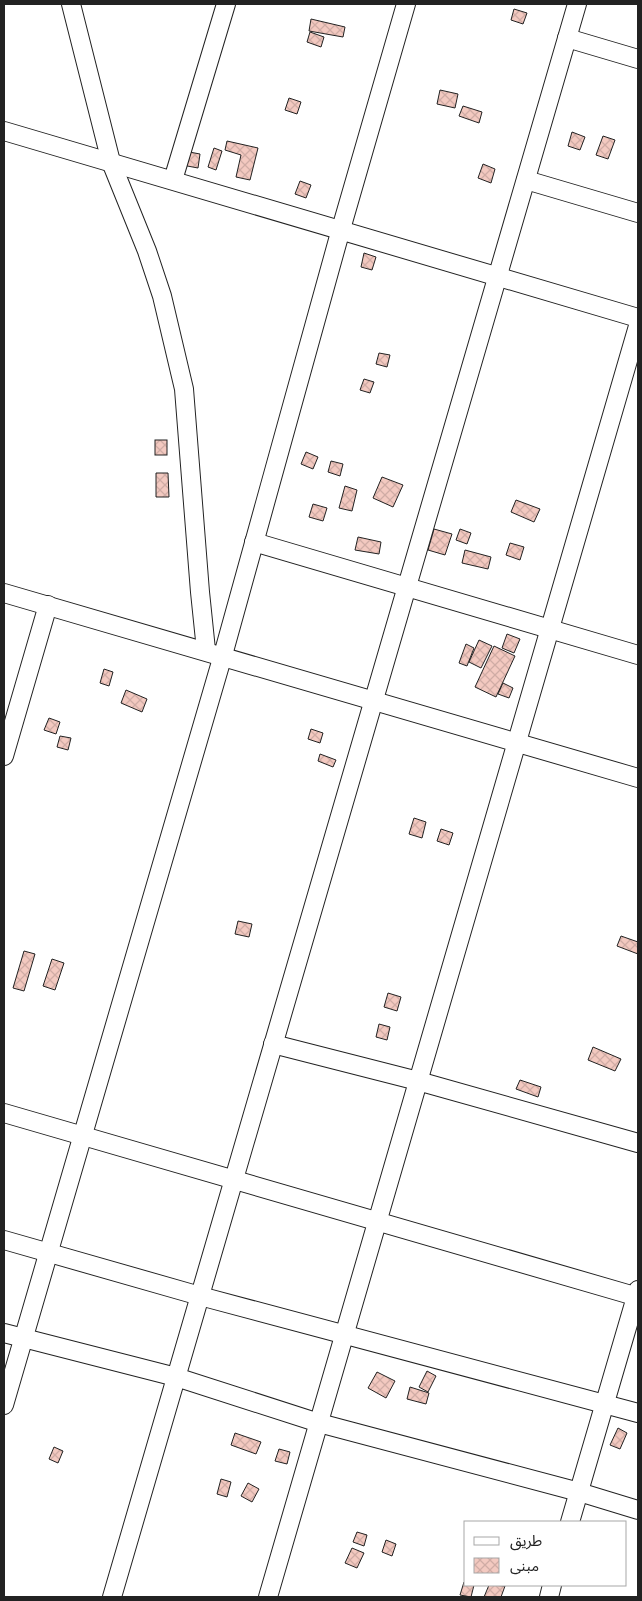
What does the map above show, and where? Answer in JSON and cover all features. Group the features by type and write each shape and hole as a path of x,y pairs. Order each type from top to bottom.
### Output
{"street":[{"path":"71,4 111,162 162,296 184,389 200,592 214,653"},
{"path":"173,180 226,4"},
{"path":"4,1405 82,1136 214,653 254,542 340,229 406,4"},
{"path":"112,1597 577,4"},
{"path":"567,38 638,59"},
{"path":"4,131 638,318"},
{"path":"526,180 638,213"},
{"path":"268,1597 638,326"},
{"path":"254,542 638,655"},
{"path":"4,592 638,778"},
{"path":"4,756 48,605"},
{"path":"273,1044 418,1081 638,1143"},
{"path":"4,1113 638,1294 570,1521"},
{"path":"4,1240 200,1296 345,1333 638,1413"},
{"path":"4,1333 176,1377 319,1423 579,1492 638,1510"}],"building":[{"path":"514,9 527,13 523,24 511,20"},
{"path":"311,19 345,27 343,37 309,31"},
{"path":"310,32 324,37 321,47 307,42"},
{"path":"440,90 458,94 455,108 437,104"},
{"path":"289,98 301,102 297,114 285,110"},
{"path":"463,106 482,112 479,123 459,116"},
{"path":"572,132 585,137 580,150 568,146"},
{"path":"603,136 615,140 608,159 596,155"},
{"path":"227,141 258,148 250,180 236,177 241,155 225,150"},
{"path":"214,148 222,151 216,170 208,167"},
{"path":"184,151 200,154 198,168 182,165"},
{"path":"483,164 495,169 491,183 478,178"},
{"path":"300,181 311,185 306,198 295,194"},
{"path":"364,253 376,257 372,270 361,267"},
{"path":"379,353 390,355 387,367 376,364"},
{"path":"364,379 374,382 370,393 360,390"},
{"path":"155,440 167,440 167,455 155,455"},
{"path":"306,452 318,457 313,469 301,464"},
{"path":"331,461 343,464 340,476 328,472"},
{"path":"156,473 168,473 169,497 156,497"},
{"path":"382,477 403,485 393,507 373,498"},
{"path":"345,486 357,490 352,511 339,508"},
{"path":"516,500 540,509 534,522 511,512"},
{"path":"313,504 327,508 323,521 309,517"},
{"path":"434,529 452,534 445,555 428,550"},
{"path":"460,529 471,533 467,544 456,540"},
{"path":"358,537 381,542 379,554 355,550"},
{"path":"510,543 524,547 520,560 506,555"},
{"path":"465,550 491,557 488,569 462,563"},
{"path":"507,634 520,639 514,653 502,648"},
{"path":"479,640 492,646 481,668 469,662"},
{"path":"466,644 474,648 467,666 459,663"},
{"path":"494,646 515,656 496,697 475,687"},
{"path":"104,669 113,672 109,686 100,683"},
{"path":"503,683 513,688 509,698 498,694"},
{"path":"126,690 147,699 142,712 121,703"},
{"path":"49,718 60,722 56,734 44,730"},
{"path":"311,729 323,733 320,743 308,739"},
{"path":"60,736 71,738 68,750 57,747"},
{"path":"320,754 336,760 333,767 318,761"},
{"path":"414,818 426,822 422,838 409,834"},
{"path":"441,829 453,833 449,845 437,841"},
{"path":"238,921 252,924 249,937 235,934"},
{"path":"621,936 638,942 638,954 617,946"},
{"path":"24,951 35,954 24,991 13,988"},
{"path":"52,959 64,963 55,990 43,986"},
{"path":"388,993 401,997 397,1011 384,1007"},
{"path":"379,1024 390,1027 387,1040 376,1037"},
{"path":"593,1047 621,1059 615,1071 588,1060"},
{"path":"520,1080 541,1087 538,1097 516,1089"},
{"path":"427,1371 436,1376 428,1392 419,1387"},
{"path":"377,1372 395,1381 386,1398 368,1388"},
{"path":"410,1387 429,1393 426,1404 407,1399"},
{"path":"618,1428 627,1433 620,1449 610,1445"},
{"path":"235,1433 261,1442 256,1454 231,1445"},
{"path":"54,1447 63,1451 58,1463 49,1459"},
{"path":"279,1449 290,1452 287,1464 275,1461"},
{"path":"221,1479 231,1482 227,1497 217,1494"},
{"path":"248,1483 259,1489 252,1502 241,1496"},
{"path":"357,1532 367,1535 364,1546 353,1542"},
{"path":"386,1540 396,1544 392,1556 382,1552"},
{"path":"352,1548 364,1553 357,1568 345,1563"},
{"path":"464,1582 464,1586 474,1586 471,1597 460,1595"},
{"path":"489,1586 505,1586 501,1597 484,1597"}]}
